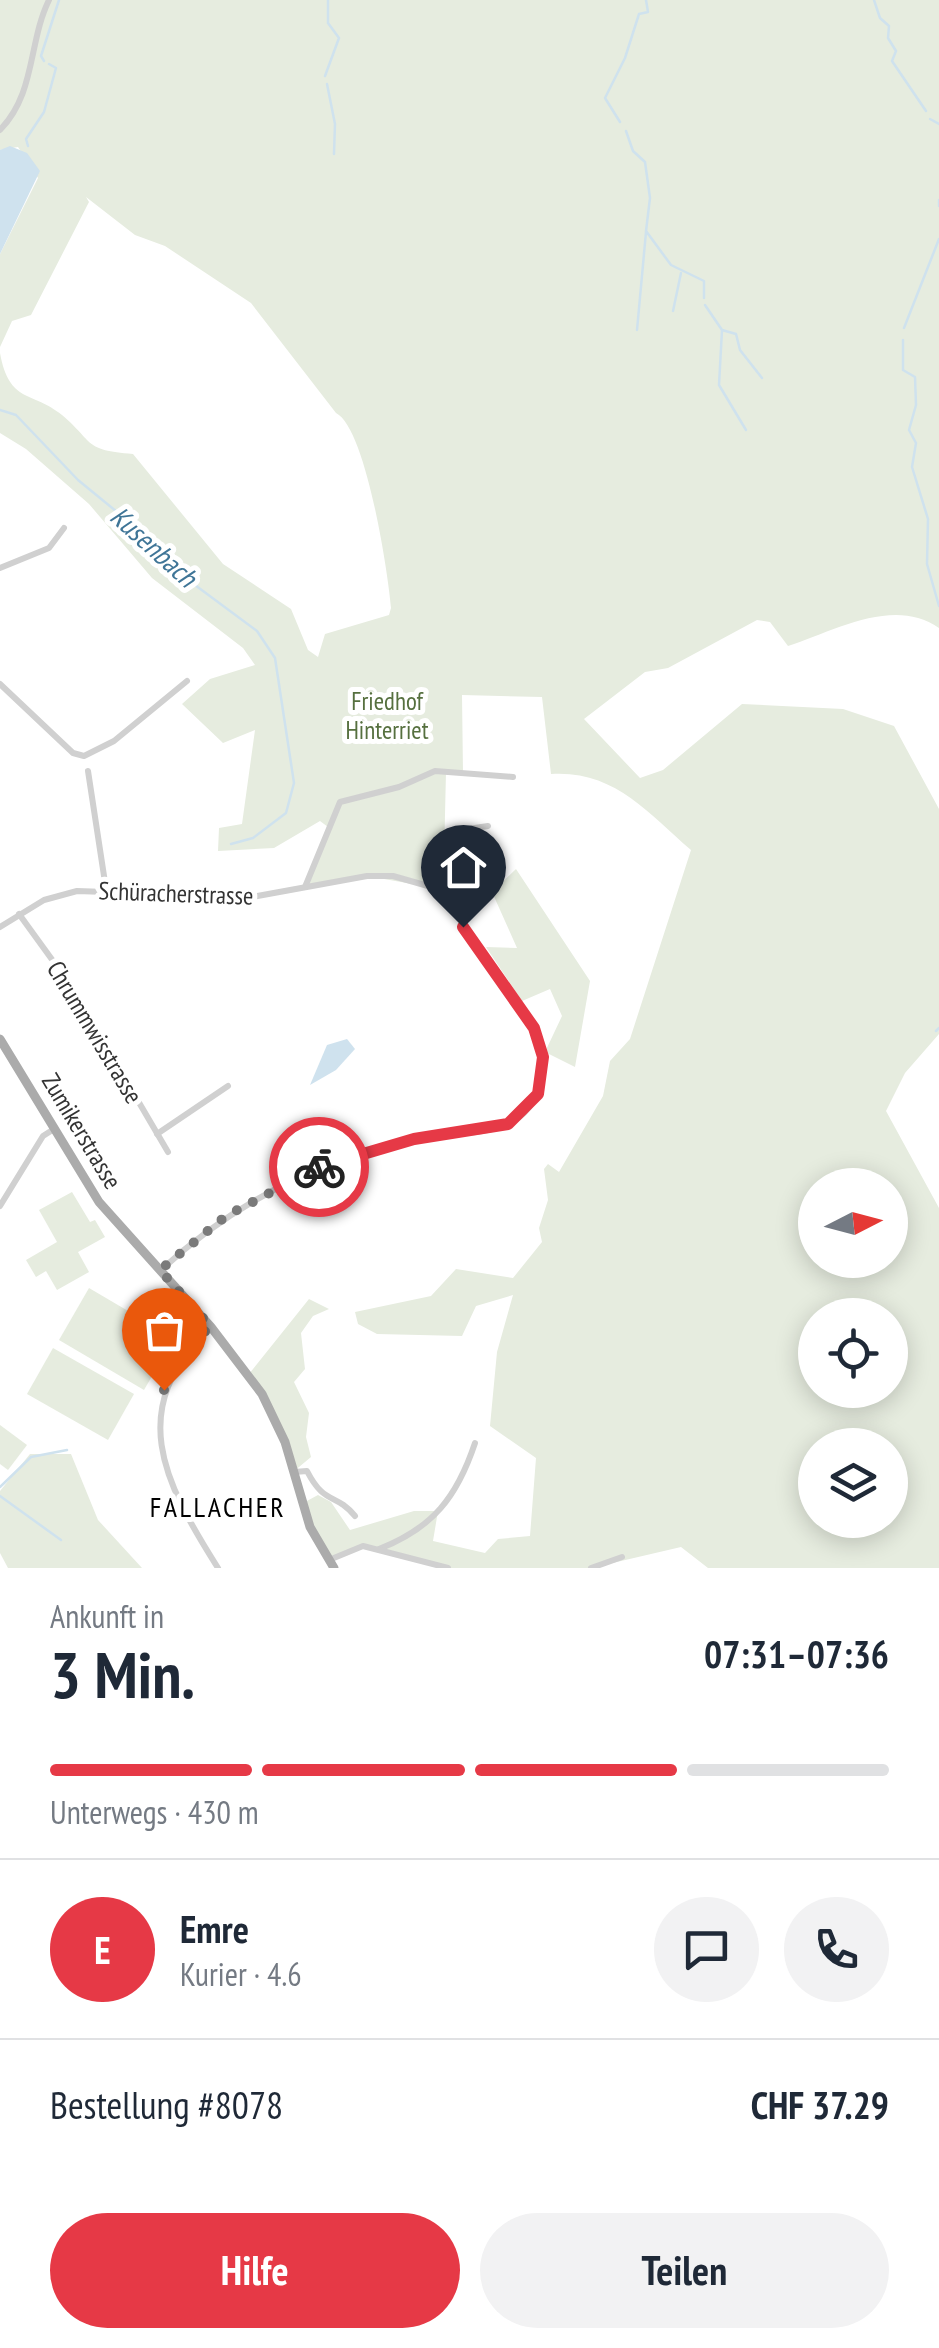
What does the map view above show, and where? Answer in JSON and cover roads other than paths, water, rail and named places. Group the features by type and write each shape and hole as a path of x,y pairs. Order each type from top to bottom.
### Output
{"main road":[{"name":"Zumikerstrasse","path":"0,1039 99,1202 210,1326 275,1416 318,1543 332,1564"}],"street":[{"path":"0,130 27,88 39,24 49,0"},
{"path":"0,568 49,548 64,528"},
{"path":"0,684 73,753 84,756 114,741 187,681"},
{"path":"88,771 106,889"},
{"path":"304,888 340,802 435,771 513,778"},
{"name":"Schüracherstrasse","path":"0,927 44,900 106,889 213,897 284,894 367,876 393,876 435,888 442,876 443,842 448,832 488,826"},
{"name":"Chrummwisstrasse","path":"18,914 69,984 168,1152"},
{"path":"160,1270 226,1216 321,1166 414,1139 495,1128 526,1111 541,1083 540,1043 463,927"},
{"path":"156,1134 228,1086"},
{"path":"0,1206 43,1136 56,1128"},
{"path":"210,1326 170,1374 158,1418 163,1455 218,1568"},
{"path":"380,1549 432,1522 454,1494 475,1444"},
{"path":"293,1472 307,1471 318,1494 347,1506 354,1516"},
{"path":"332,1564 352,1547 380,1549 448,1568"},
{"path":"591,1568 618,1562"}],"water":[{"path":"10,146 27,153 40,171 0,254 0,150"},
{"path":"347,1039 355,1049 336,1070 310,1085 327,1045"}],"waterway":[{"path":"44,61 41,56 59,0"},
{"path":"325,76 339,38 328,23 328,0"},
{"path":"620,122 605,98 625,58 639,14 648,12 646,0"},
{"path":"874,0 880,18 889,26 888,38 896,51 892,61 926,111"},
{"path":"28,146 26,139 44,112 56,68 49,64"},
{"path":"327,84 335,124 334,154"},
{"path":"930,119 939,124"},
{"path":"626,131 633,151 645,162 650,198 646,231 671,265 704,281 704,298"},
{"path":"939,200 939,206"},
{"path":"637,330 646,232"},
{"path":"904,328 939,239"},
{"path":"673,311 681,273"},
{"path":"705,305 722,330 736,334 740,350 762,378"},
{"path":"722,330 719,385 746,430"},
{"path":"903,340 903,370 915,377 916,405 909,430 916,443 912,467 928,519 927,564 939,606"},
{"name":"Kusenbach","path":"0,410 16,415 78,480 144,534 172,568 257,631 275,658 294,783 286,813 253,838 231,844"},
{"path":"936,1031 939,1028"},
{"path":"0,1487 31,1457 67,1450"},
{"path":"0,1496 61,1540"}],"district":[{"name":"FALLACHER","path":"218,1506"}],"park label":[{"name":"Friedhof Hinterriet","path":"387,716"}]}
